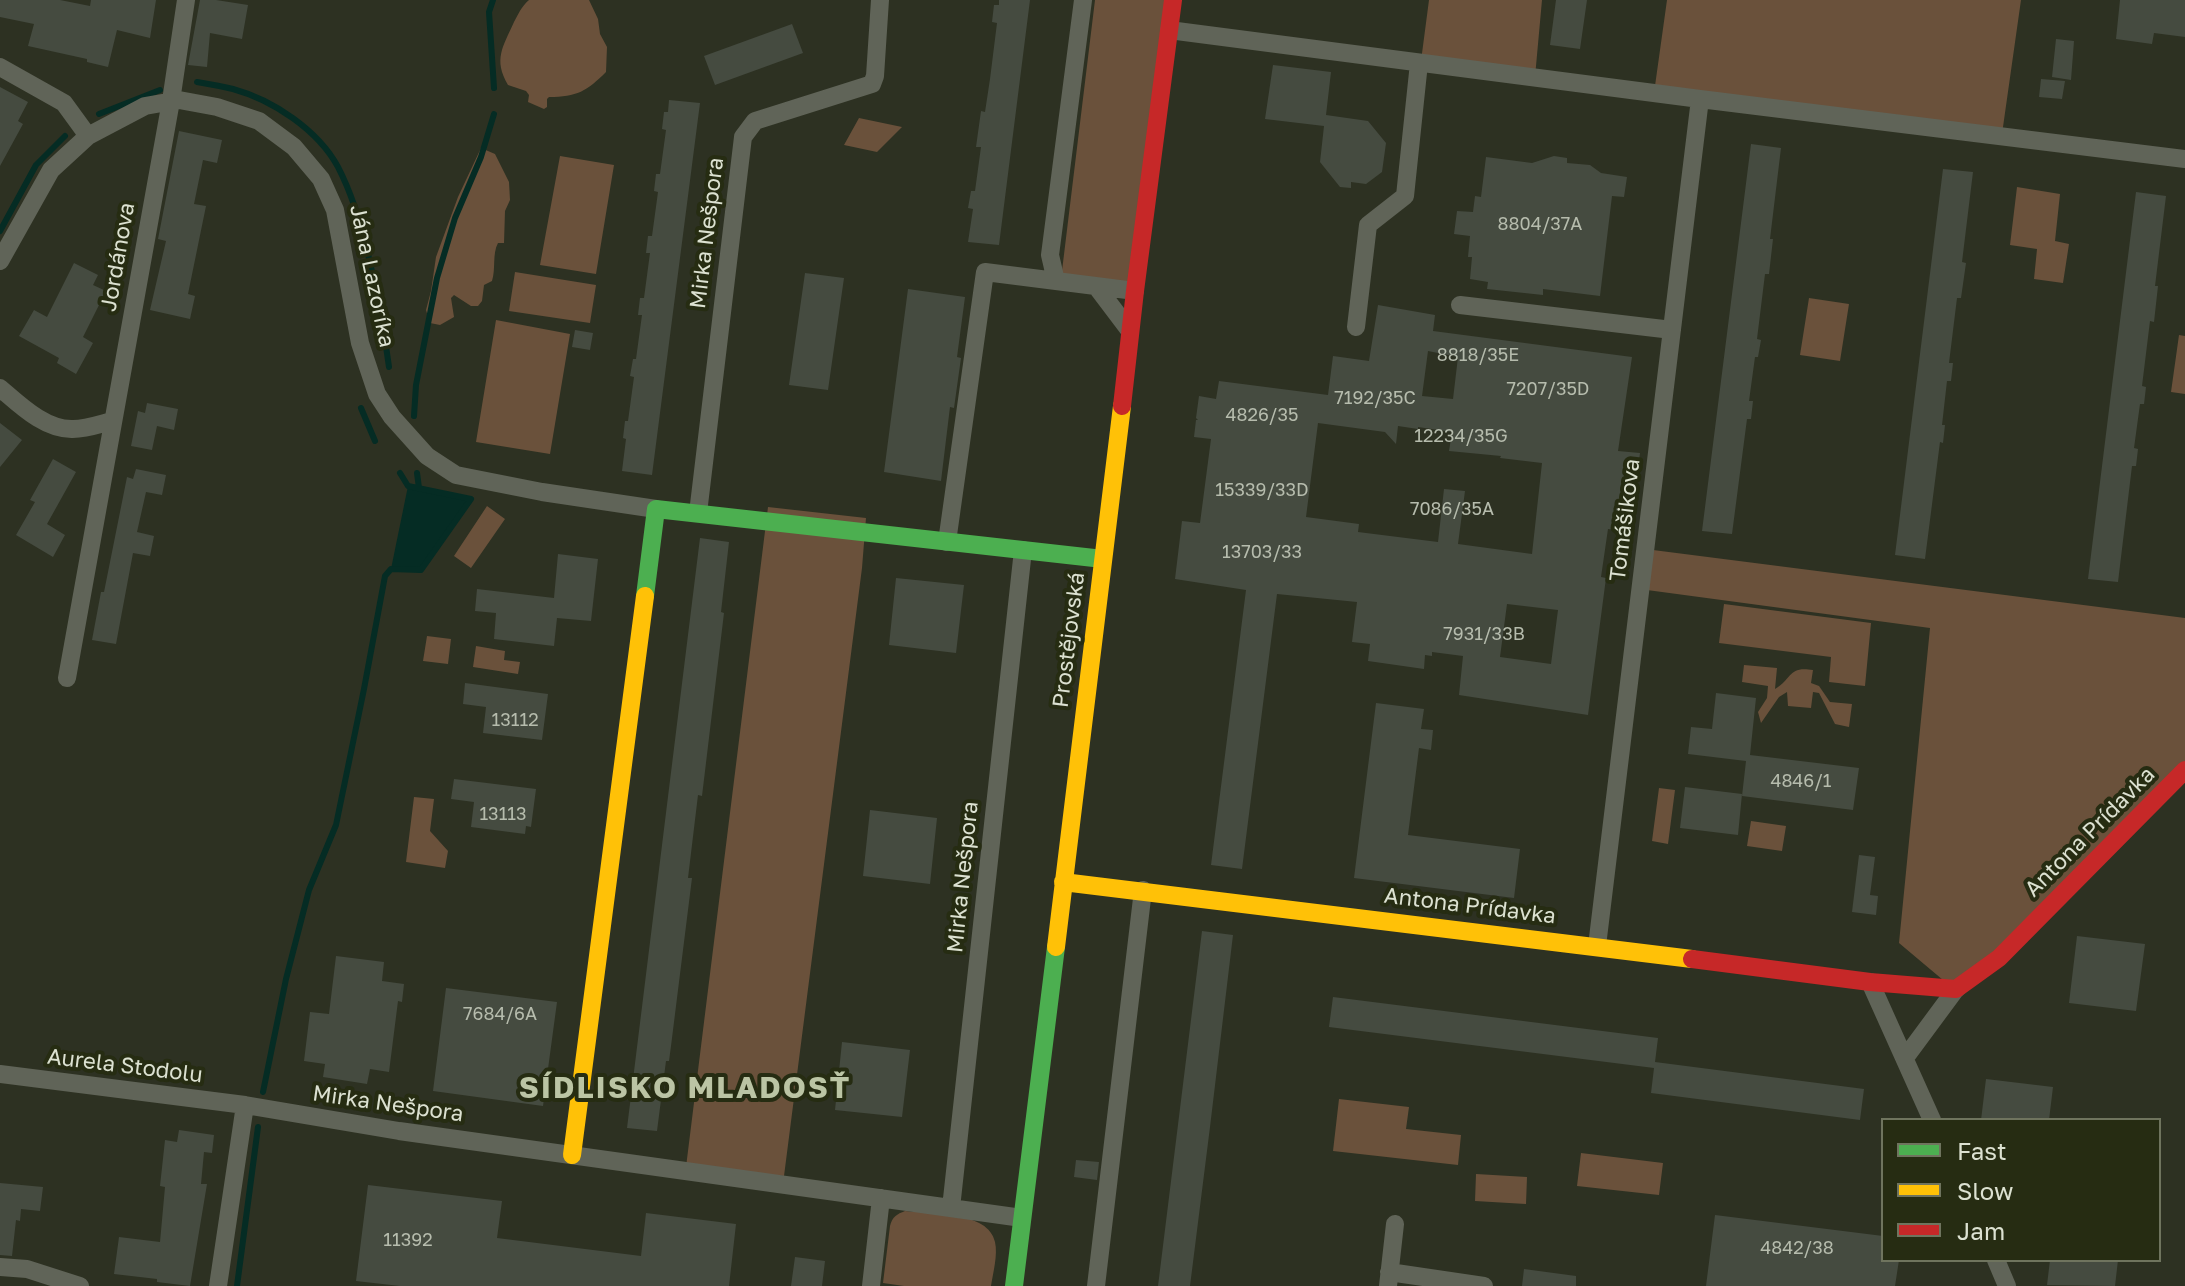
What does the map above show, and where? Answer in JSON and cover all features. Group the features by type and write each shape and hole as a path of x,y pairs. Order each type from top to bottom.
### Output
{"street":[{"name":"Jordánova","path":"67,678 171,101 186,0"},
{"name":"Mirka Nešpora","path":"698,513 743,137 755,121 872,84 880,0"},
{"path":"1056,281 1050,255 1083,0"},
{"name":"Prostějovská","path":"1014,1286 1173,0"},
{"path":"1169,30 2185,159"},
{"path":"1356,327 1368,225 1405,196 1419,63"},
{"path":"0,67 64,103 88,136"},
{"name":"Tomášikova","path":"1597,946 1700,99"},
{"name":"Jána Lazoríka","path":"0,261 51,170 88,136 145,106 179,100 217,107 259,121 294,147 321,179 335,210 360,343 377,394 392,417 427,456 456,475 656,509"},
{"path":"947,542 985,272 1135,291"},
{"path":"1096,286 1130,331"},
{"path":"1460,305 1672,330"},
{"path":"0,388 35,417 59,427 73,429 112,421"},
{"path":"572,1155 656,509 1103,559"},
{"name":"Mirka Nešpora","path":"951,1208 1023,550"},
{"name":"Antona Prídavka","path":"1905,1058 1956,989 1999,958 2185,770"},
{"name":"Antona Prídavka","path":"1063,882 1870,982 1956,989"},
{"path":"1096,1286 1143,890"},
{"path":"1870,982 1931,1118"},
{"name":"Aurela Stodolu","path":"0,1074 245,1105"},
{"name":"Mirka Nešpora","path":"245,1105 335,1121 1022,1218"},
{"path":"218,1286 245,1105"},
{"path":"871,1286 881,1198"},
{"path":"1395,1224 1389,1279 1484,1286"},
{"path":"1997,1262 2007,1286"},
{"path":"0,1267 27,1269 80,1286"}],"shaded area":[{"path":"529,0 589,0 607,47 606,72 581,92 549,97 544,109 528,102 526,91 508,85 501,68 501,53 506,39 520,10"},
{"path":"1095,0 1176,0 1140,284 1061,279"},
{"path":"1429,0 1542,0 1535,77 1421,61"},
{"path":"1667,0 2021,0 2002,134 1654,93"},
{"path":"859,118 902,127 877,152 844,145"},
{"path":"481,148 495,154 509,182 510,200 505,211 504,243 498,243 496,247 492,281 484,285 482,301 478,306 471,306 454,295 451,298 454,317 440,325 430,323 426,310 436,257 458,197"},
{"path":"560,156 614,165 596,274 540,265"},
{"path":"2017,187 2060,194 2055,241 2069,244 2063,283 2034,279 2037,249 2010,245"},
{"path":"515,272 596,285 590,323 509,311"},
{"path":"1809,298 1849,304 1840,361 1800,355"},
{"path":"496,320 570,334 550,454 476,442"},
{"path":"2179,335 2185,336 2185,394 2171,392"},
{"path":"487,506 505,519 471,568 454,556"},
{"path":"768,507 866,518 784,1176 686,1167"},
{"path":"1653,550 2185,618 2185,776 1962,996 1899,943 1930,628 1647,590"},
{"path":"1724,604 1871,623 1865,686 1829,682 1831,657 1719,643"},
{"path":"427,636 451,639 448,664 423,661"},
{"path":"476,646 505,651 504,660 520,662 518,674 473,667"},
{"path":"1744,665 1777,668 1775,689 1795,671 1813,670 1811,683 1819,686 1830,702 1852,704 1849,727 1835,724 1819,693 1813,692 1811,708 1788,706 1787,692 1779,697 1761,723 1758,712 1767,698 1768,686 1742,682"},
{"path":"1659,788 1675,790 1668,844 1652,841"},
{"path":"414,797 434,799 430,831 448,851 445,868 406,862"},
{"path":"1751,821 1786,826 1782,851 1747,846"},
{"path":"1339,1099 1409,1107 1406,1129 1461,1135 1458,1165 1333,1151"},
{"path":"1581,1153 1663,1163 1659,1195 1577,1186"},
{"path":"1476,1174 1527,1177 1526,1204 1475,1201"},
{"path":"905,1211 957,1216 982,1224 995,1242 991,1286 904,1286 883,1283 891,1223 895,1216"}],"water":[{"path":"408,486 471,499 421,570 391,569"}],"building":[{"path":"0,0 60,0 90,6 91,0 156,0 150,38 117,30 108,67 87,62 87,59 28,46 34,24 0,17"},
{"path":"200,0 248,5 242,39 210,33 207,67 188,65"},
{"path":"999,0 1030,0 999,245 968,242 973,209 968,208 971,191 975,191 981,147 976,147 990,79 997,23 992,22 994,5 999,5"},
{"path":"1556,0 1587,0 1580,49 1550,45"},
{"path":"2120,0 2185,0 2185,37 2154,33 2152,44 2116,39"},
{"path":"792,24 803,53 715,85 704,56"},
{"path":"2056,39 2074,41 2071,80 2052,77"},
{"path":"1273,65 1331,72 1326,115 1368,121 1386,143 1382,172 1366,184 1351,182 1351,188 1340,187 1320,162 1324,126 1265,119"},
{"path":"2041,79 2065,81 2062,99 2039,97"},
{"path":"0,87 28,102 18,121 23,124 0,166"},
{"path":"669,100 700,103 652,475 622,471 626,439 623,438 634,377 630,376 633,359 636,359 642,315 638,315 640,298 644,298 650,253 646,253 648,236 652,236 658,192 654,191 656,174 660,174 666,130 662,129 664,112 668,112"},
{"path":"179,131 222,140 217,163 203,160 194,204 206,206 188,294 195,296 190,319 150,310 166,241 158,239"},
{"path":"1751,144 1781,148 1769,274 1765,274 1757,339 1761,340 1758,357 1755,357 1749,401 1753,401 1751,419 1747,419 1732,534 1702,531"},
{"path":"1554,156 1567,158 1567,163 1590,165 1601,173 1627,177 1624,197 1612,196 1600,296 1543,289 1543,295 1487,289 1488,282 1470,279 1470,236 1454,234 1457,211 1473,212 1475,196 1481,197 1486,157 1532,163"},
{"path":"1943,169 1973,172 1962,262 1966,263 1961,298 1957,298 1949,363 1953,363 1951,381 1947,381 1943,443 1940,442 1925,559 1895,555"},
{"path":"2136,192 2166,196 2155,286 2158,286 2154,322 2150,321 2142,386 2146,387 2144,404 2140,404 2134,448 2138,449 2136,466 2132,466 2118,582 2088,579"},
{"path":"74,263 98,275 93,285 106,291 83,337 93,343 76,374 57,363 59,358 19,336 34,310 47,317"},
{"path":"805,273 844,278 828,390 789,385"},
{"path":"908,289 965,297 957,357 961,358 954,408 950,407 941,481 884,472"},
{"path":"1378,305 1435,315 1433,331 1632,357 1618,451 1640,453 1630,532 1608,529 1601,577 1606,578 1588,715 1459,695 1463,656 1432,652 1432,656 1425,655 1424,669 1368,661 1370,644 1352,642 1357,602 1277,594 1242,869 1211,865 1246,590 1175,579 1182,521 1200,523 1211,439 1194,437 1199,396 1216,399 1219,381 1328,395 1333,356 1369,361","holes":["1428,351 1458,357 1453,399 1422,396","1318,423 1385,432 1396,444 1398,426 1452,432 1449,451 1542,463 1532,554 1458,544 1465,491 1444,489 1438,542 1358,532 1359,524 1306,517","1507,604 1558,610 1551,664 1500,657"]},
{"path":"575,330 593,333 590,350 572,347"},
{"path":"147,403 178,409 174,430 157,426 152,450 131,446 138,411 145,413"},
{"path":"0,423 22,440 0,467"},
{"path":"53,459 76,472 47,524 65,535 53,557 16,535 35,502 30,500"},
{"path":"136,469 166,475 162,495 146,492 137,532 154,536 150,556 133,553 116,644 92,640 127,477 133,479"},
{"path":"700,538 729,542 721,612 724,613 702,796 698,795 688,878 692,878 671,1046 669,1061 666,1061 657,1131 627,1128"},
{"path":"558,554 598,559 591,621 557,618 554,646 494,639 496,613 475,611 477,589 554,598"},
{"path":"896,578 964,585 956,653 889,645"},
{"path":"465,683 548,694 542,740 483,733 486,707 463,704"},
{"path":"1716,693 1756,698 1750,755 1859,768 1853,810 1742,796 1746,761 1688,754 1691,727 1712,729"},
{"path":"1376,703 1424,709 1421,729 1433,730 1431,750 1419,748 1408,835 1520,849 1514,898 1354,878"},
{"path":"454,779 536,789 531,827 526,826 525,834 471,827 474,802 451,799"},
{"path":"1685,787 1742,794 1738,835 1680,828"},
{"path":"870,810 937,818 930,884 863,876"},
{"path":"1859,855 1875,857 1870,895 1878,896 1876,915 1852,912"},
{"path":"1202,931 1233,935 1210,1127 1190,1286 1158,1286"},
{"path":"2077,936 2145,944 2136,1011 2069,1003"},
{"path":"336,956 384,962 382,981 404,984 402,1002 398,1001 389,1072 370,1069 367,1084 323,1077 325,1064 304,1061 310,1012 329,1014"},
{"path":"446,988 557,1002 543,1106 433,1091"},
{"path":"1333,997 1658,1038 1655,1062 1864,1089 1860,1120 1651,1093 1654,1068 1329,1027"},
{"path":"842,1042 910,1050 902,1117 835,1110"},
{"path":"1986,1079 2053,1087 2049,1118 1981,1118"},
{"path":"179,1130 214,1135 212,1153 204,1152 201,1184 207,1184 190,1286 114,1274 119,1237 160,1242 165,1187 160,1186 165,1140 177,1142"},
{"path":"1076,1160 1099,1162 1097,1180 1074,1177"},
{"path":"0,1183 43,1187 40,1211 21,1209 20,1221 16,1220 12,1256 0,1255"},
{"path":"368,1185 502,1201 497,1238 641,1256 646,1213 736,1224 729,1286 400,1286 356,1281"},
{"path":"1715,1215 1881,1236 1881,1262 1899,1262 1895,1286 1706,1286"},
{"path":"795,1257 825,1261 822,1286 791,1286"},
{"path":"2050,1262 2118,1262 2115,1286 2047,1285"},
{"path":"1524,1269 1576,1276 1576,1286 1522,1286"}],"waterway":[{"path":"493,0 489,12 494,88"},
{"path":"197,82 233,89 279,109 307,129 329,153 356,209 377,296 389,367"},
{"path":"99,114 160,90"},
{"path":"414,416 416,385 437,278 455,218 481,157 494,114"},
{"path":"0,231 36,165 65,136"},
{"path":"361,408 375,441"},
{"path":"263,1092 286,979 309,890 336,825 385,576 391,569 421,570 471,499 408,486 400,473"},
{"path":"417,473 419,488"},
{"path":"237,1286 258,1127"}],"traffic: fast":[{"path":"645,596 656,509 1103,559"},
{"path":"1014,1286 1056,947"}],"traffic: slow":[{"path":"1056,947 1122,406"},
{"path":"572,1155 645,596"},
{"path":"1063,882 1692,959"}],"traffic: jam":[{"path":"1122,406 1173,0"},
{"path":"1692,959 1870,982 1956,989 1999,958 2185,770"}],"district":[{"name":"SÍDLISKO MLADOSŤ","path":"685,1088"}]}
